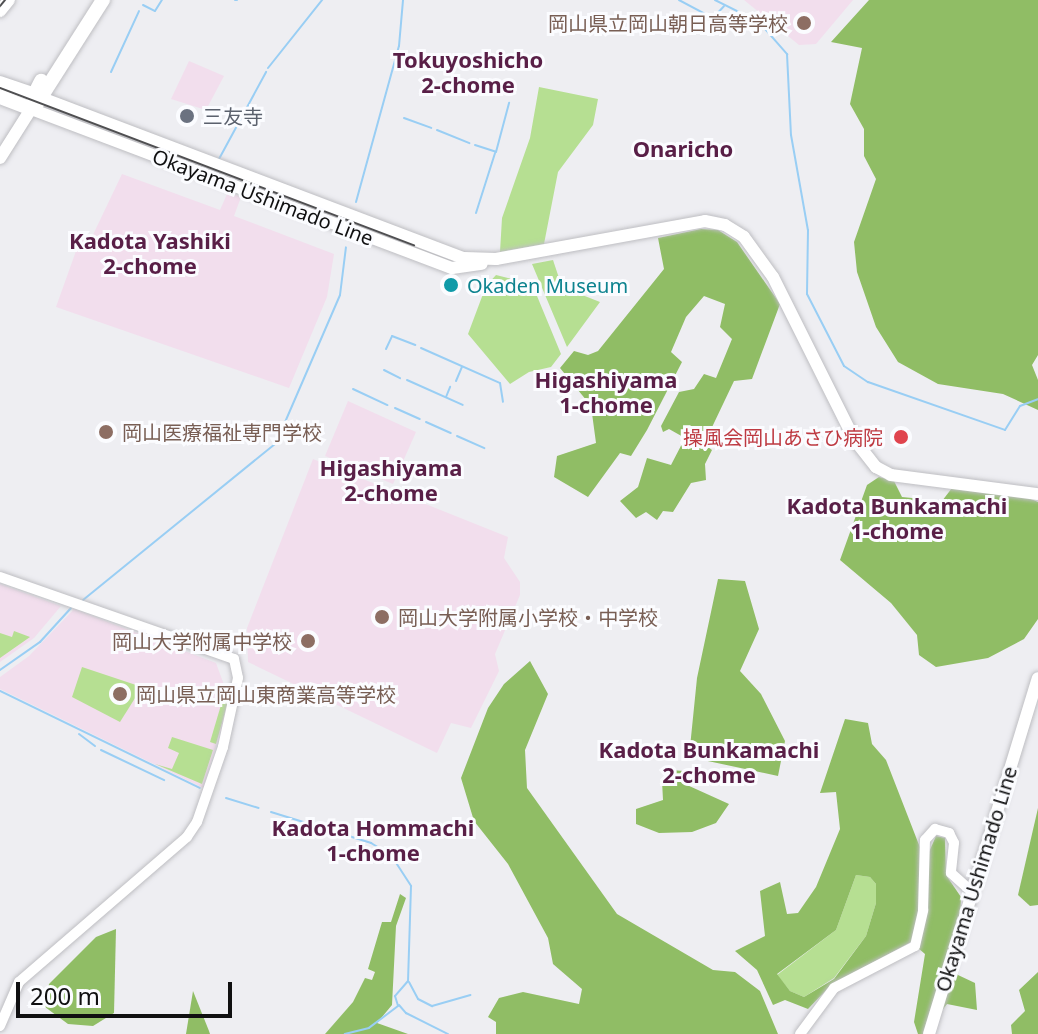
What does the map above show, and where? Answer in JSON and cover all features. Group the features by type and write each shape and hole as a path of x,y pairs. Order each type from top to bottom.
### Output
{"highway":[{"path":"35,100 94,0"},
{"path":"35,100 103,0"},
{"path":"0,83 35,100"},
{"path":"0,97 35,100"}],"main road":[{"path":"0,11 9,0"},
{"path":"0,158 35,100"},
{"name":"Okayama Ushimado Line","path":"35,100 452,268 705,221 734,229 753,248 788,303 866,458 891,475 1038,494"},
{"name":"Okayama Ushimado Line","path":"929,1034 970,890 1038,678"}],"street":[{"path":"0,577 234,659 237,695 209,794 187,837 19,982 0,1026"},
{"path":"800,1034 834,988 915,946 923,910 925,840 935,829 949,833 954,843 951,873 970,890"}],"shaded area":[{"name":"岡山県立岡山朝日高等学校","path":"744,0 853,0 816,44 799,45"},
{"path":"189,61 224,76 206,110 171,99"},
{"path":"122,174 220,210 228,192 241,197 234,216 334,254 327,297 289,388 56,307 81,237 90,241"},
{"path":"348,401 416,432 393,484 325,456"},
{"name":"岡山大学附属小学校・中学校","path":"313,459 508,537 504,558 520,582 520,595 495,654 499,671 471,728 451,723 437,753 248,662 247,628"},
{"path":"0,584 61,606 34,638 0,662"},
{"name":"岡山県立岡山東商業高等学校","path":"74,609 216,663 230,701 203,788 0,689 0,677 29,656"}],"green space":[{"path":"869,0 1038,0 1038,355 1032,365 1038,380 1038,410 1003,394 938,384 898,362 876,327 857,272 854,242 876,179 864,156 864,129 850,104 862,48 831,42"},
{"path":"539,87 598,99 593,125 558,172 544,244 500,252 502,218 530,138"},
{"path":"701,229 718,230 737,242 780,304 752,379 734,381 704,444 712,450 705,464 706,480 691,483 673,512 663,511 657,520 646,512 636,518 620,501 638,487 647,458 671,465 685,438 669,429 663,432 661,426 679,392 694,389 704,374 716,378 732,339 720,327 725,304 704,296 686,317 671,352 682,362 647,430 631,456 620,453 588,497 554,477 557,456 596,443 591,406 560,368 574,351 588,355 598,351 664,269 658,238"},
{"path":"553,260 562,287 600,302 567,347 532,264"},
{"path":"496,275 516,280 537,296 561,354 551,367 529,372 510,384 468,334 486,286"},
{"path":"879,477 894,481 902,497 942,501 952,488 1014,492 1038,502 1038,619 1024,639 988,658 936,667 919,655 917,635 891,603 840,560 867,485"},
{"path":"718,579 745,581 759,629 740,671 761,694 785,741 778,776 689,757 697,678"},
{"path":"14,631 30,637 0,658 0,633 12,637"},
{"path":"530,661 548,694 525,750 527,788 617,914 713,970 735,972 760,991 778,1034 496,1034 496,1022 488,1017 499,998 523,992 579,1004 582,989 553,964 548,938 508,864 474,821 461,778 488,708 504,684"},
{"path":"82,667 142,687 120,722 72,697"},
{"path":"224,695 228,701 216,744 210,742"},
{"path":"845,719 868,723 872,744 886,760 921,850 929,852 936,836 945,838 946,875 961,897 958,975 975,983 977,1010 947,1004 924,1034 918,1034 914,1022 925,954 911,942 831,985 808,1009 785,1000 773,1005 757,970 735,951 765,936 760,891 780,882 787,914 798,913 816,887 840,829 836,792 820,793","holes":["856,875 870,877 876,884 876,903 866,936 834,979 804,997 790,991 777,974 836,930"]},
{"path":"172,737 213,750 202,784 155,764 172,769 179,753 168,748"},
{"path":"672,770 683,771 687,785 729,804 716,823 692,832 659,833 636,824 636,809 663,800 662,781 671,781"},
{"path":"1038,808 1038,905 1030,906 1018,895"},
{"path":"856,875 870,877 876,884 876,903 866,936 834,978 804,997 790,991 777,975 836,930"},
{"path":"400,894 406,898 396,926 392,1005 377,1023 408,1034 325,1034 353,1002 365,978 372,980 375,972 368,969 382,922 391,922"},
{"path":"116,929 114,1013 93,1026 68,1024 45,1007 49,984 96,937"},
{"path":"1038,972 1038,1034 1012,1034 1011,1025 1025,1011 1019,990"},
{"path":"193,991 209,1031 210,1034 186,1034"}],"waterway":[{"path":"143,5 155,11 162,0"},
{"path":"268,68 322,0"},
{"path":"356,202 399,46 403,0"},
{"path":"679,0 713,18 724,6"},
{"path":"715,0 759,22 787,54 791,135 808,230 807,294 844,366 868,382 1005,430 1020,406 1038,399"},
{"path":"111,72 139,11"},
{"path":"219,159 266,72"},
{"path":"475,145 496,152 509,103"},
{"path":"404,118 431,128"},
{"path":"437,130 470,143"},
{"path":"476,213 495,153"},
{"path":"83,600 276,443 340,295 346,247"},
{"path":"386,349 392,336 415,345"},
{"path":"421,348 500,383 503,402"},
{"path":"456,381 462,367"},
{"path":"384,370 400,378"},
{"path":"407,380 463,405"},
{"path":"446,397 450,387"},
{"path":"353,389 388,405"},
{"path":"395,408 420,419"},
{"path":"426,422 451,433"},
{"path":"457,436 484,448"},
{"path":"0,670 40,642 71,608"},
{"path":"0,691 200,788"},
{"path":"79,734 95,746"},
{"path":"101,750 164,780"},
{"path":"226,798 259,808"},
{"path":"271,812 371,843 391,855 411,886 408,981 395,996 398,1006 369,1028 345,1034"},
{"path":"409,982 418,999 432,1006 470,995"},
{"path":"399,1005 406,1013 448,1034"}],"tram line":[{"path":"0,6 5,0"},
{"path":"0,88 414,245"}],"place":[{"name":"岡山県立岡山朝日高等学校","path":"804,23"},
{"name":"三友寺","path":"187,116"},
{"name":"Okaden Museum","path":"451,285"},
{"name":"岡山医療福祉専門学校","path":"106,432"},
{"name":"操風会岡山あさひ病院","path":"901,437"},
{"name":"岡山大学附属小学校・中学校","path":"382,617"},
{"name":"岡山大学附属中学校","path":"308,641"},
{"name":"岡山県立岡山東商業高等学校","path":"120,694"}],"district":[{"name":"Tokuyoshicho 2-chome","path":"468,72"},
{"name":"Onaricho","path":"683,149"},
{"name":"Kadota Yashiki 2-chome","path":"150,252"},
{"name":"Higashiyama 1-chome","path":"606,392"},
{"name":"Higashiyama 2-chome","path":"391,480"},
{"name":"Kadota Bunkamachi 1-chome","path":"897,518"},
{"name":"Kadota Bunkamachi 2-chome","path":"709,762"},
{"name":"Kadota Hommachi 1-chome","path":"373,840"}]}
